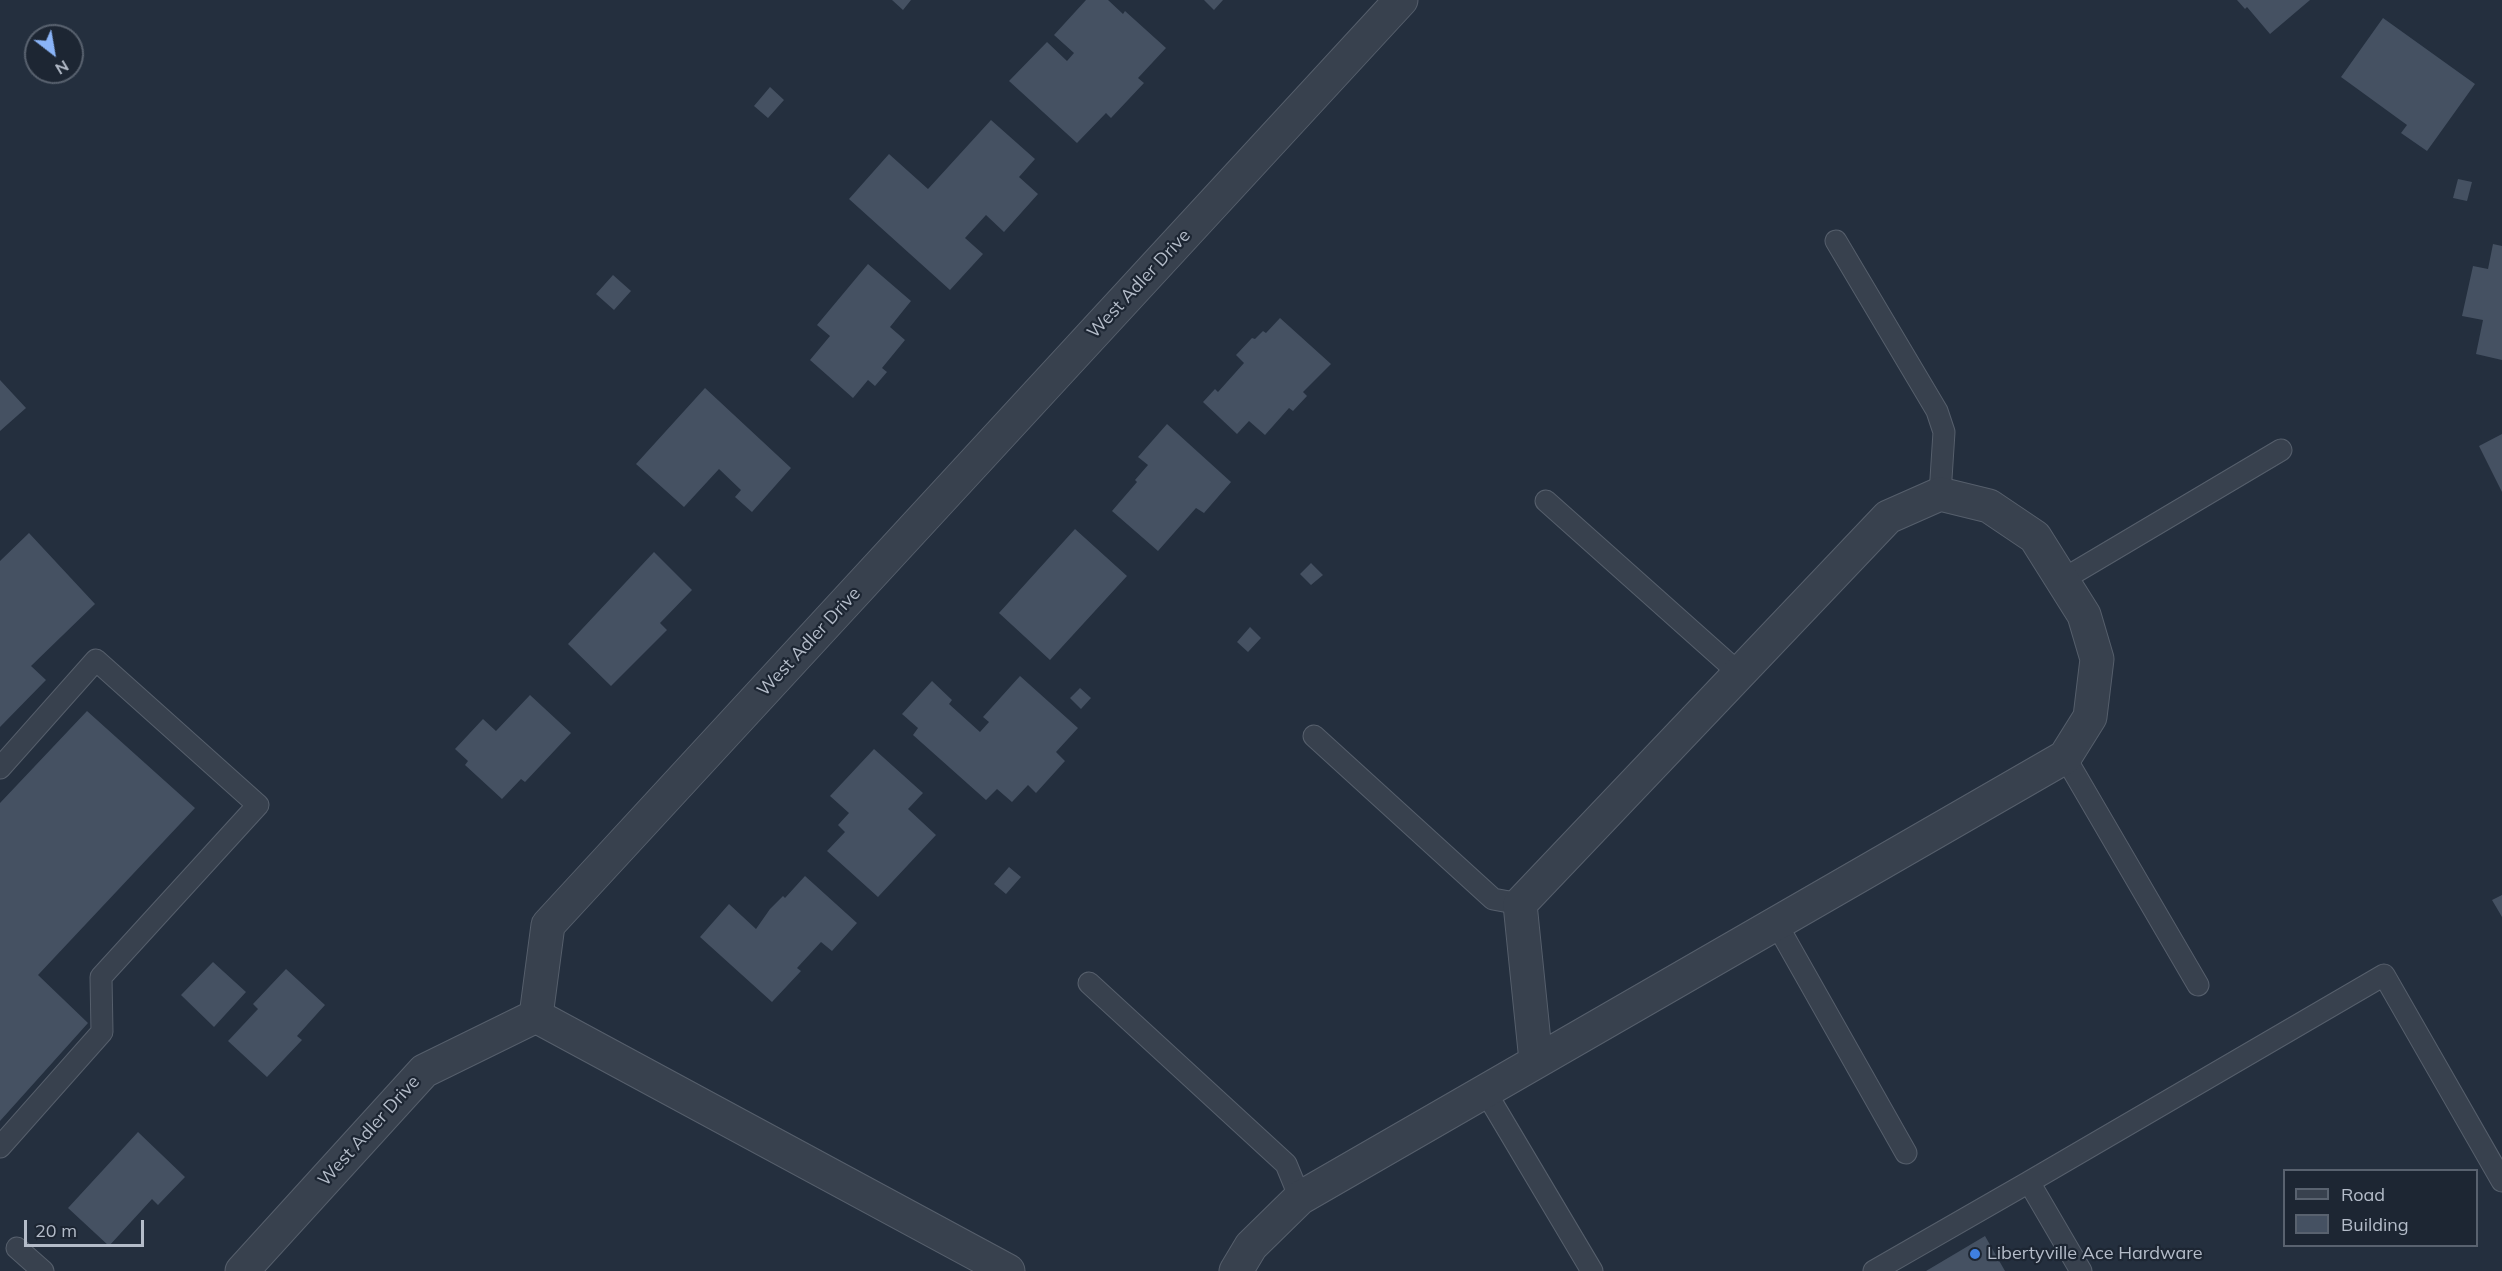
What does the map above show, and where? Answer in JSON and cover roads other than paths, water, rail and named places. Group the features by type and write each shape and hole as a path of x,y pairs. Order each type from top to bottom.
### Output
{"street":[{"name":"West Adler Drive","path":"242,1271 424,1071 536,1016 548,925 1401,0"},
{"path":"1236,1271 1251,1246 1300,1198 2065,757 2090,717 2097,659 2084,615 2035,537 1989,506 1940,494 1887,517 1520,904 1536,1061"},
{"path":"536,1016 1008,1271"}],"lane":[{"path":"1836,241 1937,411 1944,432 1940,494"},
{"path":"2062,580 2281,450"},
{"path":"1546,501 1740,674"},
{"path":"0,768 96,660 258,805 101,977 102,1032 0,1147"},
{"path":"1314,736 1494,899 1520,904"},
{"path":"2065,757 2198,985"},
{"path":"1776,923 1906,1153"},
{"path":"1874,1271 2384,975 2502,1181"},
{"path":"1089,984 1286,1164 1300,1198"},
{"path":"1485,1091 1592,1271"},
{"path":"2029,1182 2081,1271"},
{"path":"17,1248 43,1271"}],"place":[{"name":"Libertyville Ace Hardware","path":"1975,1254"}]}
